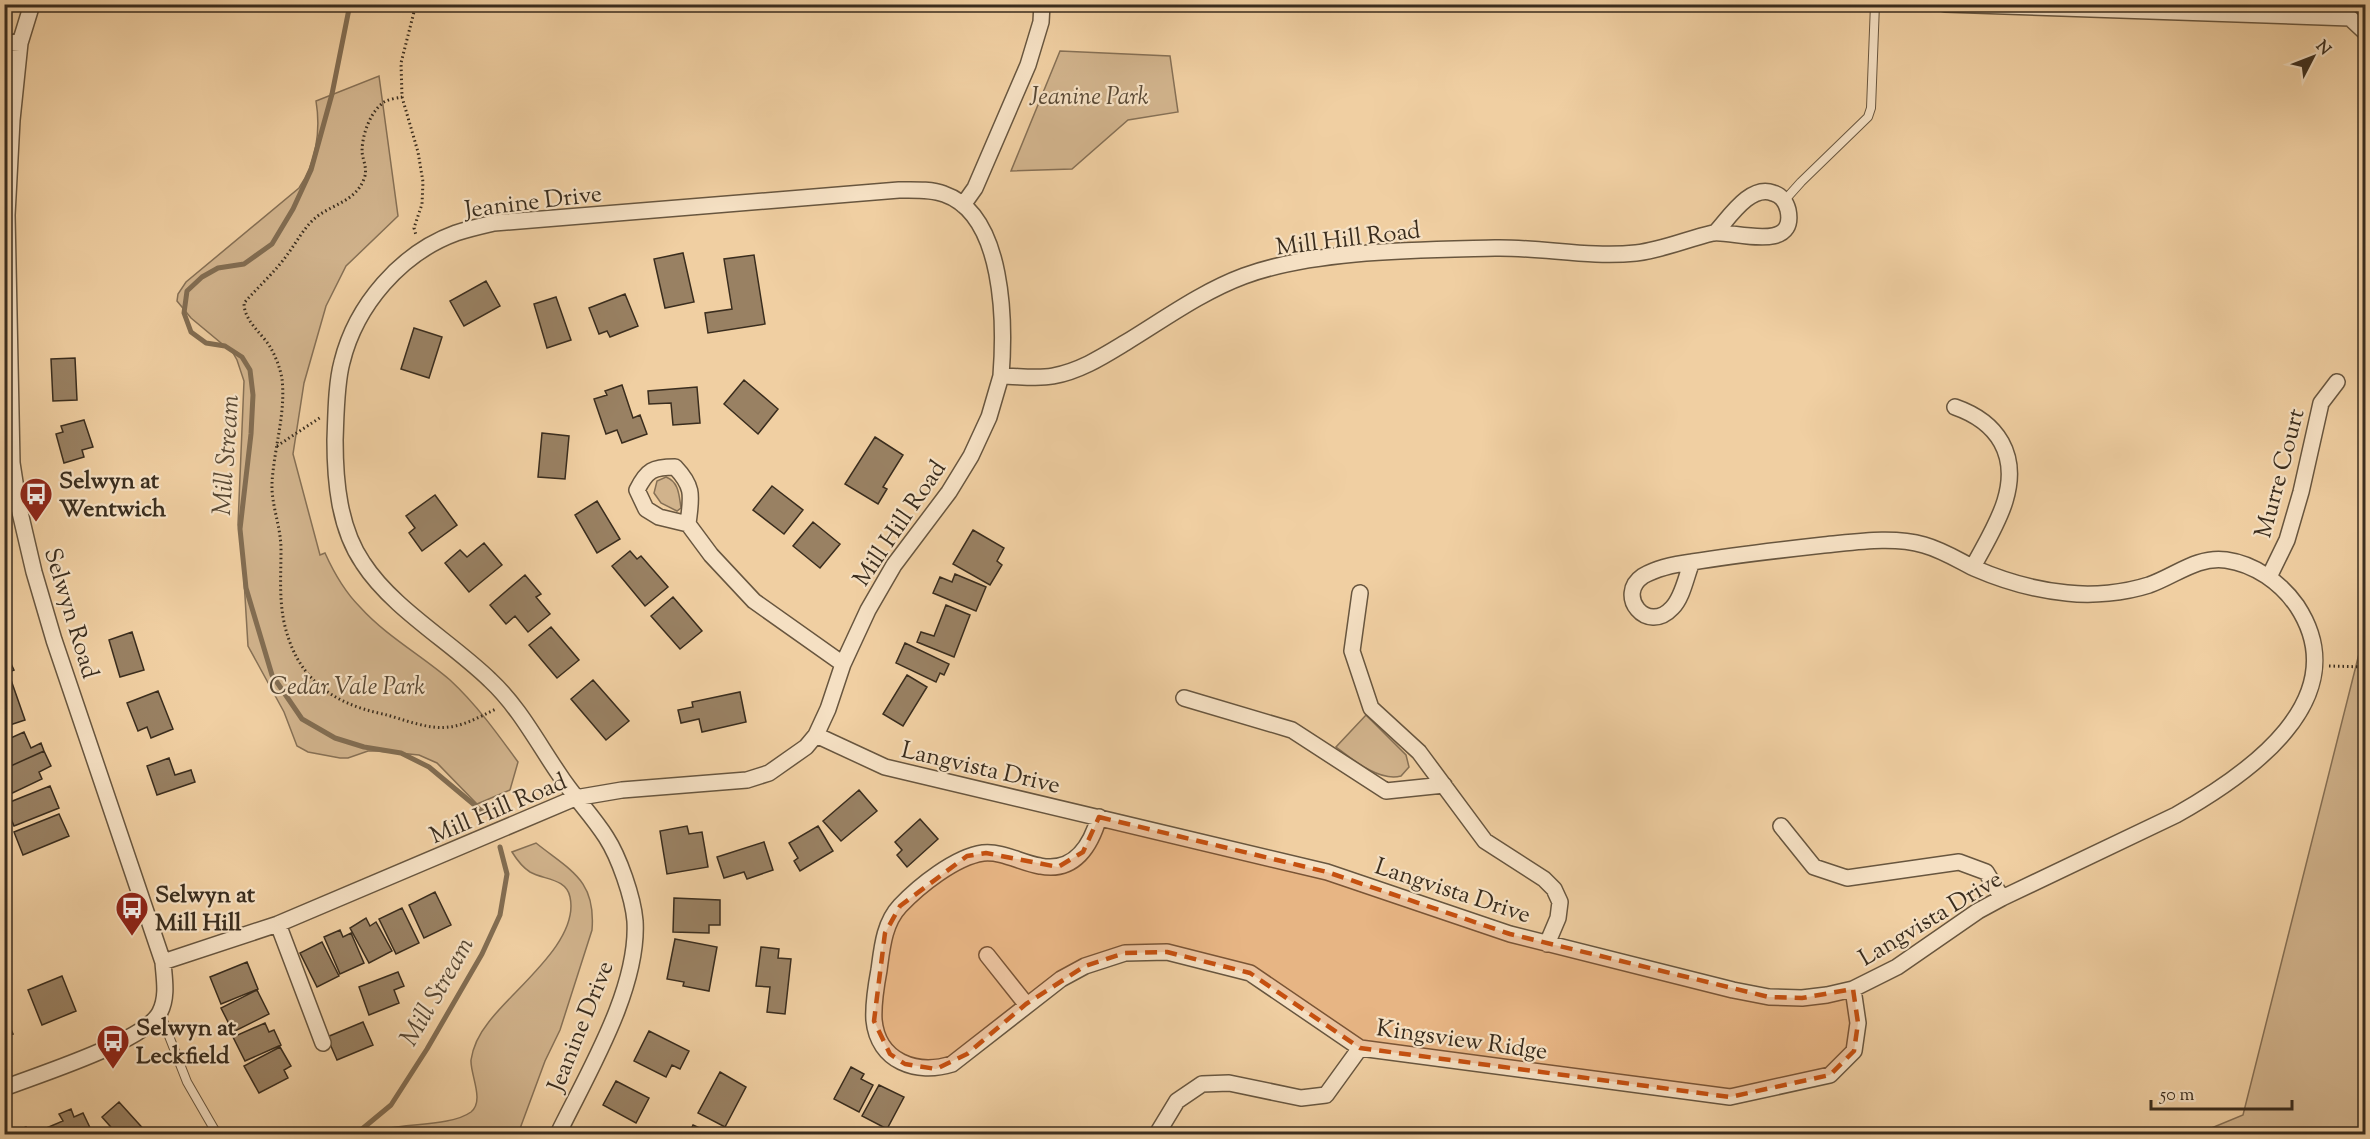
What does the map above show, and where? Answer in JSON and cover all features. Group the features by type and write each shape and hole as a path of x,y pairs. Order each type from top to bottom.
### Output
{"street":[{"name":"Selwyn Road","path":"32,4 12,42 12,120 7,215 8,464 34,572 54,640 163,962 165,993 160,1013"},
{"path":"963,205 975,188 1028,65 1041,22 1042,4"},
{"path":"1946,4 2350,18 2366,33"},
{"name":"Jeanine Drive","path":"558,1134 602,1047 618,1006 632,961 635,920 625,879 606,837 575,798 525,720 499,689 455,648 382,587 363,563 349,538 340,508 335,456 341,365 349,337 359,315 374,293 419,253 457,232 494,223 899,190 944,194 963,205 977,219 991,246 1004,339 1001,376"},
{"path":"1715,233 1750,196 1758,192 1768,191 1778,194 1784,201"},
{"name":"Mill Hill Road","path":"163,962 278,924 575,798 622,790 747,780 769,772 791,759 816,735 828,710 843,664 868,610 894,565 949,492 971,456 989,417 1001,376 1051,376 1079,369 1212,291 1244,276 1280,266 1326,258 1455,249 1514,248 1581,253 1635,253 1668,247 1715,233 1767,238 1784,229 1788,220 1788,210 1784,201"},
{"name":"Murre Court","path":"2269,577 2280,557 2296,511 2321,403 2337,382"},
{"path":"1955,407 1972,413 1990,425 2004,446 2008,461 2009,476 2005,501 1973,567"},
{"path":"688,524 711,555 754,601 843,664"},
{"name":"Langvista Drive","path":"816,735 885,767 1327,872 1449,914 1547,944 1732,990 1769,997 1810,997 1853,989 1897,967 1978,911 2176,815 2229,783 2276,743 2289,728 2307,696 2316,665 2314,642 2306,620 2291,597 2269,577 2229,560 2211,559 2184,568 2149,585 2100,593 2069,594 2033,589 1973,567 1923,545 1882,541 1767,550 1692,562"},
{"path":"1360,593 1352,651 1371,708 1419,752 1485,841 1544,879 1554,890 1560,902 1558,918 1547,944"},
{"path":"1184,698 1292,730 1386,791 1444,785"},
{"name":"Kingsview Ridge","path":"1099,817 1092,840 1072,861 1058,867 1041,867 996,854 967,856 947,867 900,906 891,918 881,953 874,1021 879,1039 890,1054 905,1064 920,1069 936,1069 952,1064 1026,1004 1061,979 1085,966 1125,953 1167,952 1250,973 1360,1048 1730,1097 1830,1075 1854,1051 1858,1023 1853,989"},
{"path":"1781,826 1814,867 1847,878 1959,861 1986,872 2002,898"},
{"path":"278,924 323,1043"},
{"path":"987,955 1026,1004"},
{"path":"4,1088 130,1038 160,1013"},
{"path":"1156,1134 1177,1101 1202,1084 1229,1083 1301,1098 1326,1095 1360,1048"}],"lane":[{"path":"1784,201 1800,182 1868,117 1871,108 1875,4"},
{"path":"160,1013 188,1082 217,1134"}],"path":[{"path":"402,97 418,152 423,182 422,204 414,228 419,253"},
{"path":"277,446 319,418 337,415"},
{"path":"2316,665 2366,667"}],"highlighted area":[{"path":"1099,817 1327,872 1510,934 1769,997 1802,998 1853,989 1858,1023 1854,1051 1830,1075 1730,1097 1360,1048 1250,973 1167,952 1125,953 1085,966 1026,1004 967,1054 936,1069 905,1064 890,1054 874,1021 885,933 900,906 967,856 986,853 1058,867 1083,852"}],"green space":[{"name":"Jeanine Park","path":"1060,51 1170,56 1178,112 1128,120 1072,169 1011,171"},
{"name":"Cedar Vale Park","path":"379,76 398,216 346,266 326,306 304,383 293,454 320,555 325,553 345,589 370,617 460,689 518,762 510,790 477,804 437,763 419,755 368,751 348,758 340,758 308,752 297,746 284,712 248,646 242,547 238,525 244,381 233,353 191,318 177,301 178,294 186,282 299,188 310,168 316,146 318,124 316,101"},
{"path":"666,477 674,482 678,490 681,508 677,511 661,503 654,493 657,481"},
{"path":"2365,630 2365,1134 2197,1134 2243,1115"},
{"path":"1366,715 1406,755 1409,767 1401,776 1384,776 1375,773 1336,747"},
{"path":"536,843 579,878 590,899 592,930 560,1030 545,1061 518,1134 365,1134 377,1130 449,1120 471,1112 475,1107 477,1094 471,1060 477,1040 499,1010 555,948 565,931 570,914 570,897 564,886 530,872 512,852"}],"building":[{"path":"683,253 694,302 665,308 654,259"},
{"path":"754,255 765,324 708,333 705,313 732,309 724,259"},
{"path":"486,281 500,306 464,326 450,301"},
{"path":"625,294 638,326 610,337 607,331 599,334 589,308"},
{"path":"556,297 571,340 547,348 534,304"},
{"path":"414,328 442,337 429,378 401,369"},
{"path":"75,358 77,400 53,401 51,359"},
{"path":"744,380 778,409 758,434 724,404"},
{"path":"622,385 633,418 640,415 647,434 622,443 617,430 606,434 594,399 607,395 605,391"},
{"path":"697,387 700,423 673,425 671,403 649,404 648,391"},
{"path":"84,420 93,447 82,450 84,457 64,463 56,434 63,432 61,426"},
{"path":"542,433 569,436 565,479 538,477"},
{"path":"875,437 903,455 883,487 887,489 878,504 845,484"},
{"path":"772,486 803,510 784,534 753,510"},
{"path":"435,495 457,525 422,551 409,533 415,528 406,516"},
{"path":"597,501 620,539 597,553 575,515"},
{"path":"813,522 840,544 820,568 793,546"},
{"path":"973,530 1004,548 997,561 1002,565 990,585 953,564"},
{"path":"484,543 502,565 469,592 445,563 460,550 467,557"},
{"path":"630,551 637,559 641,556 668,587 645,606 612,566"},
{"path":"955,574 986,587 976,611 933,593 940,577 952,582"},
{"path":"525,575 541,594 536,597 550,614 528,632 515,616 506,624 490,605"},
{"path":"673,597 702,631 680,649 651,616"},
{"path":"946,605 970,615 954,657 917,642 921,632 934,636"},
{"path":"551,627 579,660 557,678 529,645"},
{"path":"132,632 144,670 120,677 109,640"},
{"path":"905,643 949,664 944,675 940,673 936,682 896,663"},
{"path":"4,649 14,670 4,674"},
{"path":"907,675 927,687 903,726 883,714"},
{"path":"11,680 25,720 4,727 4,682"},
{"path":"593,680 629,721 606,740 571,699"},
{"path":"158,691 173,729 151,738 147,727 138,731 127,703"},
{"path":"740,692 746,722 702,732 699,719 681,723 678,710 693,707 692,702"},
{"path":"24,732 31,748 41,743 44,751 4,769 4,741"},
{"path":"44,751 51,766 39,772 42,779 4,797 4,769"},
{"path":"169,758 175,775 191,770 195,782 157,795 147,766"},
{"path":"50,786 59,808 14,826 5,804"},
{"path":"859,790 877,811 841,841 823,821"},
{"path":"59,814 69,836 23,855 14,832"},
{"path":"920,819 938,839 907,867 897,855 902,850 895,842"},
{"path":"687,826 689,834 702,832 708,867 667,874 660,831"},
{"path":"818,826 833,851 800,871 794,861 798,858 789,843"},
{"path":"764,842 773,870 747,879 744,872 724,878 717,857"},
{"path":"435,892 451,925 424,938 409,905"},
{"path":"674,898 720,900 720,925 709,925 709,933 673,932"},
{"path":"402,908 419,943 396,954 379,919"},
{"path":"366,918 370,926 376,922 392,951 369,963 350,928"},
{"path":"340,930 343,937 351,933 364,963 340,974 324,937"},
{"path":"675,939 717,947 709,991 683,986 684,982 667,979"},
{"path":"322,942 339,976 317,987 300,953"},
{"path":"761,947 779,949 778,958 791,959 785,1014 767,1012 770,987 756,986"},
{"path":"247,962 258,989 221,1004 210,977"},
{"path":"398,972 404,986 394,990 399,1003 369,1015 359,987"},
{"path":"62,976 76,1011 42,1025 28,990"},
{"path":"257,990 269,1014 233,1032 221,1008"},
{"path":"4,1013 13,1034 4,1037"},
{"path":"363,1022 373,1045 337,1060 327,1037"},
{"path":"265,1023 269,1032 274,1030 281,1045 245,1061 233,1037"},
{"path":"649,1031 689,1051 680,1069 672,1065 666,1077 634,1061"},
{"path":"280,1047 291,1066 284,1070 288,1078 259,1093 244,1066"},
{"path":"851,1067 864,1074 861,1079 873,1085 859,1112 834,1099"},
{"path":"720,1072 746,1087 725,1127 698,1113"},
{"path":"616,1081 649,1098 636,1123 603,1105"},
{"path":"879,1085 904,1097 887,1129 862,1116"},
{"path":"119,1102 148,1134 117,1134 102,1117"},
{"path":"71,1109 74,1117 83,1113 93,1134 38,1134 37,1132 63,1121 59,1114"},
{"path":"693,1125 712,1134 689,1134"},
{"path":"26,1127 29,1134 8,1134"}],"waterway":[{"name":"Mill Stream","path":"350,4 332,94 311,170 293,209 272,244 244,264 218,268 202,277 187,291 184,313 191,332 206,343 225,346 242,357 250,370 253,395 251,434 240,529 246,588 272,675 302,719 335,738 364,747 401,753 429,767 484,813"},
{"name":"Mill Stream","path":"356,1134 391,1105 427,1049 482,954 500,915 507,874 500,847"}],"place":[{"name":"Selwyn at Wentwich","path":"36,523"},
{"name":"Selwyn at Mill Hill","path":"132,937"},
{"name":"Selwyn at Leckfield","path":"113,1070"}]}
